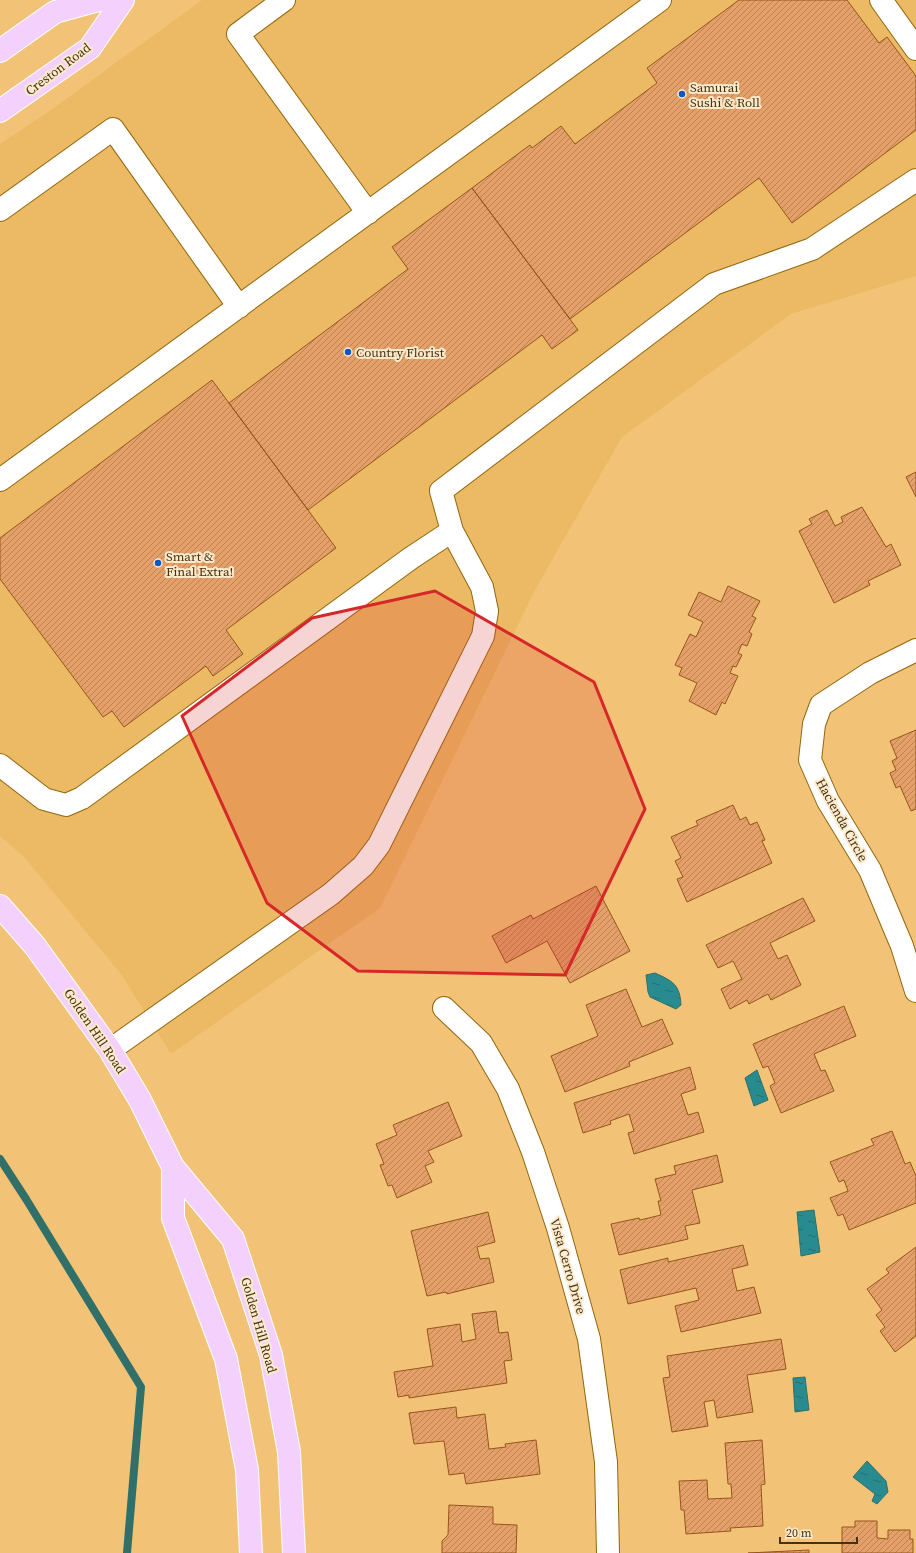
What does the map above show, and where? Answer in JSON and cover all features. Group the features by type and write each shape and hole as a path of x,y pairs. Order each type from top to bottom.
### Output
{"main road":[{"path":"0,51 55,12 99,0"},
{"name":"Creston Road","path":"0,111 90,48 123,0"},
{"name":"Golden Hill Road","path":"0,906 35,946 110,1050 140,1100 173,1167 233,1239 271,1355 289,1452 294,1553"},
{"name":"Golden Hill Road","path":"173,1167 173,1218 226,1359 247,1470 251,1553"}],"street":[{"path":"284,0 238,34 368,213"},
{"path":"0,480 660,0"},
{"path":"881,0 916,50"},
{"path":"0,210 113,129 239,307"},
{"path":"110,1050 331,894 364,866 379,845 483,636 487,611 482,587 452,531 441,491 714,284 812,249 916,180"},
{"path":"0,765 44,799 66,805 82,798 411,558 452,531"},
{"name":"Hacienda Circle","path":"916,650 870,673 821,705 814,724 810,760 828,801 870,870 902,946 916,991"},
{"name":"Vista Cerro Drive","path":"444,1008 481,1043 508,1089 532,1152 558,1228 589,1339 606,1462 608,1553"}],"highlighted area":[{"path":"435,591 594,682 645,809 565,975 358,971 267,903 182,716 312,618"}],"shaded area":[{"path":"202,0 916,0 916,276 791,314 622,437 535,590 380,908 171,1054 121,974 24,857 0,836 0,144 51,110"}],"water":[{"path":"655,973 671,981 677,988 681,1005 676,1009 650,997 646,975"},
{"path":"757,1070 768,1100 754,1106 745,1078"},
{"path":"814,1210 820,1252 801,1256 797,1212"},
{"path":"805,1377 809,1410 795,1412 793,1378"},
{"path":"867,1461 886,1481 888,1492 877,1504 872,1501 875,1494 853,1477"}],"building":[{"path":"739,0 847,0 879,43 887,37 916,76 916,130 792,223 759,178 570,319 472,188 530,145 532,148 561,126 575,144 657,83 647,68"},
{"path":"472,188 578,330 552,349 542,335 308,510 229,403 408,269 392,247"},
{"name":"Smart & Final Extra!","path":"212,380 336,548 226,630 243,654 213,676 206,666 124,727 112,711 103,717 0,579 0,538"},
{"path":"916,472 916,497 906,477"},
{"path":"862,507 886,547 891,544 901,565 868,581 870,585 834,603 799,531 812,524 809,519 827,510 835,526 843,522 841,517"},
{"path":"728,586 760,601 752,616 756,618 749,632 752,634 747,646 742,644 738,653 742,655 736,667 733,666 730,673 738,676 725,704 722,702 716,715 689,701 697,683 679,675 682,668 675,665 690,634 696,637 703,622 688,615 699,592 721,602"},
{"path":"916,730 916,809 911,811 900,786 896,788 890,773 896,770 892,761 897,758 890,741"},
{"path":"733,805 740,820 746,817 750,825 757,822 765,840 762,841 772,863 687,902 677,879 683,877 675,861 681,858 671,837 698,825 696,821"},
{"path":"596,886 630,951 570,983 547,941 506,963 492,936 531,915 533,919"},
{"path":"803,898 815,921 770,943 778,959 787,955 801,985 771,1000 768,994 749,1004 747,1000 730,1009 721,989 742,979 733,961 718,968 706,945"},
{"path":"626,989 642,1027 662,1019 673,1044 629,1062 630,1066 565,1092 551,1056 598,1036 586,1005"},
{"path":"844,1006 856,1036 814,1054 821,1071 825,1070 834,1091 781,1113 770,1086 775,1083 768,1066 763,1068 753,1044"},
{"path":"690,1067 696,1089 681,1094 688,1115 698,1112 704,1132 634,1154 628,1133 634,1131 629,1114 610,1121 611,1124 583,1133 574,1103"},
{"path":"448,1102 462,1136 428,1151 434,1162 425,1166 432,1182 397,1198 392,1185 388,1186 380,1165 384,1164 376,1144 397,1135 393,1125"},
{"path":"892,1131 905,1164 910,1162 916,1176 916,1203 849,1230 843,1214 838,1216 830,1198 848,1191 844,1180 839,1182 830,1162 874,1145 871,1139"},
{"path":"717,1155 723,1182 692,1190 700,1223 685,1226 688,1239 619,1255 611,1224 639,1218 640,1220 661,1215 658,1201 661,1201 655,1179 676,1174 674,1166"},
{"path":"488,1212 495,1242 477,1247 480,1259 489,1258 494,1282 447,1294 446,1292 427,1296 411,1231"},
{"path":"743,1245 748,1265 732,1269 737,1291 754,1287 761,1313 681,1332 675,1306 699,1300 696,1288 628,1304 620,1270 668,1258 668,1262"},
{"path":"916,1247 916,1336 895,1352 880,1331 885,1327 876,1315 882,1310 867,1289 889,1273 886,1269"},
{"path":"496,1311 499,1333 508,1332 512,1360 504,1361 507,1383 409,1398 409,1395 398,1397 394,1372 433,1366 427,1329 460,1324 462,1342 476,1339 472,1314"},
{"path":"781,1339 786,1369 747,1375 753,1412 717,1418 714,1400 704,1402 708,1426 672,1432 663,1378 670,1377 667,1356"},
{"path":"456,1407 457,1418 485,1414 489,1449 506,1447 505,1444 536,1440 540,1474 466,1484 464,1473 449,1475 444,1441 414,1444 409,1413"},
{"path":"762,1440 765,1484 761,1485 763,1526 730,1528 731,1531 686,1534 684,1510 681,1510 679,1481 707,1480 708,1499 732,1498 731,1484 728,1484 725,1443"},
{"path":"449,1505 493,1507 493,1524 517,1525 516,1553 442,1553 442,1541 448,1535"},
{"path":"855,1521 877,1521 877,1538 888,1539 888,1530 910,1530 910,1539 913,1539 913,1553 842,1553 842,1527 855,1527"},
{"path":"809,1550 809,1553 748,1553"}],"waterway":[{"path":"0,1159 141,1387 127,1553"}],"place":[{"name":"Samurai Sushi & Roll","path":"682,94"},
{"name":"Country Florist","path":"348,352"},
{"name":"Smart & Final Extra!","path":"158,563"}]}
